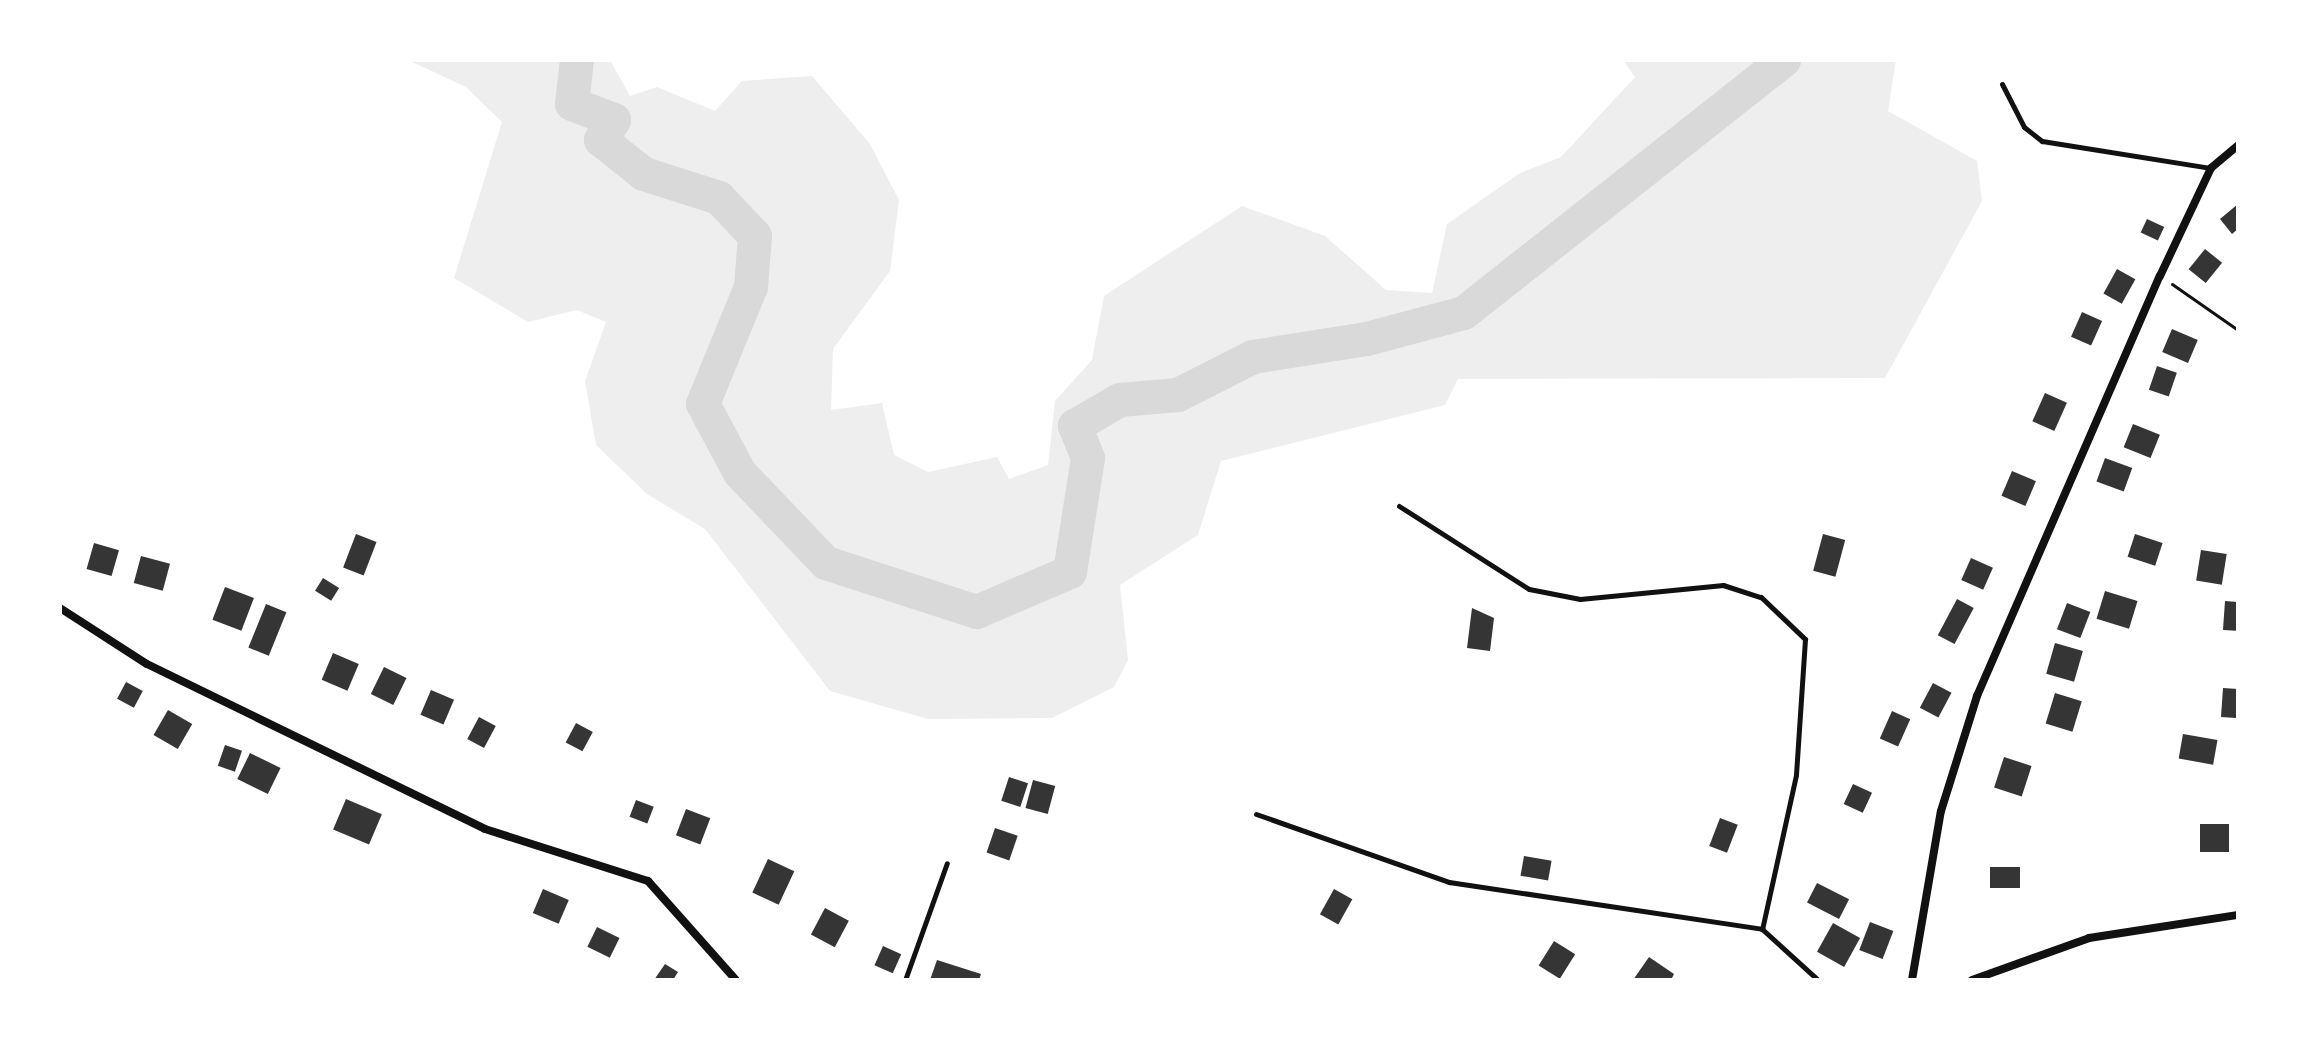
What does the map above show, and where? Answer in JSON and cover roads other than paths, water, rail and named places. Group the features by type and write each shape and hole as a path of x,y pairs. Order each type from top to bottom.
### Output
{"street":[{"path":"1912,980 1941,811 1977,696 2160,276 2211,168 2238,145"},
{"path":"60,608 147,664 485,829 648,881 736,980"},
{"path":"1972,980 2089,938 2238,915"}],"lane":[{"path":"2002,84 2024,127 2042,141 2211,168"},
{"path":"1399,506 1529,589 1580,599 1723,585 1761,597 1805,639 1796,775 1762,929"},
{"path":"1256,814 1449,882 1699,914 1762,929 1818,980"},
{"path":"905,980 947,863"}],"waterway":[{"path":"577,60 572,104 614,120 601,140 644,174 719,198 755,236 751,287 703,404 740,473 826,563 977,612 1070,572 1088,458 1075,426 1120,400 1178,395 1253,357 1367,339 1464,313 1784,60"}]}
